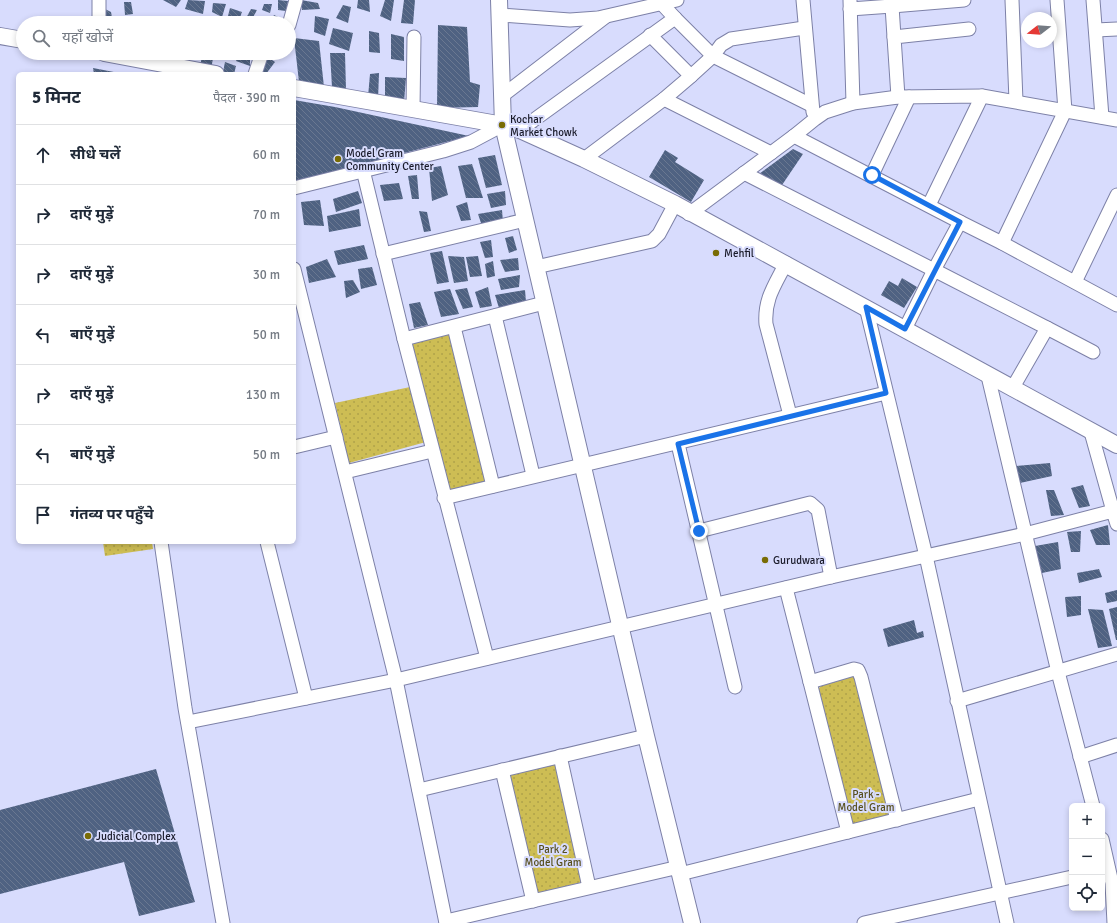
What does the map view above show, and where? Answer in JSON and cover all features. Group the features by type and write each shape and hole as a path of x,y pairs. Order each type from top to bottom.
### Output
{"street":[{"path":"98,16 99,0"},
{"path":"292,16 296,0"},
{"path":"677,0 606,16 570,20 499,8 503,125 544,303 584,464 620,627 692,923"},
{"path":"803,0 811,105 815,119"},
{"path":"853,103 850,5 892,6 964,0"},
{"path":"1012,0 1016,101"},
{"path":"1002,243 1065,111 1057,0"},
{"path":"1093,0 1102,117"},
{"path":"662,4 713,56 811,105"},
{"path":"872,175 903,97 894,36 892,6"},
{"path":"502,96 606,16"},
{"path":"520,130 675,18"},
{"path":"584,159 664,99 713,56 721,45 731,39 804,28"},
{"path":"894,36 969,29"},
{"path":"1096,30 1117,29"},
{"path":"650,35 691,76"},
{"path":"0,36 16,39"},
{"path":"413,109 414,37"},
{"path":"128,60 155,68 196,72"},
{"path":"256,72 260,60"},
{"path":"296,88 503,125 520,130 584,159 675,204 689,214 786,263 988,376 1117,445"},
{"path":"929,206 982,96"},
{"path":"689,214 825,112 853,103 903,97 982,96 1117,120"},
{"path":"664,99 771,153"},
{"path":"296,187 456,147 476,140 503,125"},
{"path":"794,136 1002,243 1076,282 1117,306"},
{"path":"363,170 432,451 487,658"},
{"path":"744,173 1093,352"},
{"path":"1076,282 1115,202"},
{"path":"536,267 652,241 659,234 675,204"},
{"path":"383,254 525,220"},
{"path":"905,329 960,222"},
{"path":"786,263 766,303 765,312 766,324 790,415"},
{"path":"296,277 396,680 446,922 589,888 679,870 848,832 979,798"},
{"path":"404,339 544,303"},
{"path":"866,307 926,556 1007,923"},
{"path":"495,316 533,476"},
{"path":"454,327 493,486"},
{"path":"1012,389 1047,328"},
{"path":"988,376 1058,672 1092,803"},
{"path":"444,498 584,464 678,444 790,415 886,393"},
{"path":"1091,432 1117,524"},
{"path":"296,447 336,437"},
{"path":"678,444 735,687"},
{"path":"345,472 432,451"},
{"path":"699,531 810,504 813,505 818,510 831,577"},
{"path":"188,722 396,680 831,577 1025,534 1113,511"},
{"path":"161,544 188,722 223,923"},
{"path":"268,544 306,698"},
{"path":"786,588 848,832"},
{"path":"957,701 1117,654"},
{"path":"810,682 854,669 860,673 897,820"},
{"path":"419,790 646,736"},
{"path":"1080,757 1117,745"},
{"path":"560,756 589,888"},
{"path":"502,770 533,901"},
{"path":"1105,850 1110,868 1114,897 1114,923"},
{"path":"864,923 894,920 1069,878"}],"green space":[{"path":"450,332 491,482 446,493 407,342"},
{"path":"410,387 426,442 349,463 335,403"},
{"path":"103,544 152,544 153,549 105,556"},
{"name":"Park - Model Gram","path":"855,676 892,819 851,829 817,690 821,686"},
{"name":"Park 2 Model Gram","path":"557,764 586,881 536,894 507,775"}],"building":[{"path":"163,0 181,0 176,7"},
{"path":"188,0 205,1 203,14 185,9"},
{"path":"278,0 288,1 286,11 278,10"},
{"path":"301,0 318,3 320,9 302,10"},
{"path":"358,0 369,0 370,12 357,8"},
{"path":"385,0 394,0 391,21 380,16"},
{"path":"404,0 415,0 413,24 401,23"},
{"path":"124,2 131,2 133,14 125,15"},
{"path":"213,3 226,4 222,16 212,12"},
{"path":"264,4 272,4 270,13 262,10"},
{"path":"343,5 351,7 348,23 336,18"},
{"path":"230,8 242,12 241,16 228,16"},
{"path":"105,9 111,12 112,16 104,16"},
{"path":"251,9 257,10 254,16 247,16"},
{"path":"315,16 329,19 325,36 314,32"},
{"path":"438,25 467,27 470,82 480,85 478,107 437,108"},
{"path":"333,28 353,33 349,51 329,44"},
{"path":"369,31 379,33 380,53 369,52"},
{"path":"391,34 404,37 404,61 391,59"},
{"path":"296,38 319,41 324,87 299,82"},
{"path":"330,53 345,53 346,90 332,87"},
{"path":"201,60 213,60 211,70 200,67"},
{"path":"250,60 250,66 236,61"},
{"path":"264,60 272,60 275,62 268,72 260,72"},
{"path":"225,62 236,66 234,72 223,72"},
{"path":"93,68 114,72 94,72"},
{"path":"379,73 378,100 368,97 370,74"},
{"path":"385,77 406,78 404,102 385,99"},
{"name":"Model Gram Community Center","path":"296,100 335,107 469,136 296,181"},
{"path":"793,149 803,154 780,188 759,174"},
{"path":"665,150 678,158 675,162 704,180 691,202 649,177"},
{"path":"495,155 502,185 486,188 478,158"},
{"path":"472,164 483,198 466,198 458,166"},
{"path":"441,166 448,195 432,201 429,168"},
{"path":"417,175 419,199 412,199 408,176"},
{"path":"399,183 403,199 384,201 380,185"},
{"path":"358,191 362,203 336,212 333,199"},
{"path":"505,191 506,205 491,208 487,194"},
{"path":"320,200 324,226 304,225 301,202"},
{"path":"467,202 471,220 461,221 456,206"},
{"path":"359,209 361,226 329,232 327,216"},
{"path":"502,210 503,222 482,226 478,214"},
{"path":"419,211 427,212 431,231 424,232"},
{"path":"513,236 517,250 509,253 505,238"},
{"path":"491,240 493,257 485,258 480,242"},
{"path":"364,245 368,259 338,265 334,251"},
{"path":"442,251 449,282 437,284 430,253"},
{"path":"448,256 464,257 468,281 454,283"},
{"path":"478,256 482,276 470,277 466,257"},
{"path":"518,258 519,270 505,272 500,260"},
{"path":"327,259 336,277 309,283 306,267"},
{"path":"493,261 495,276 487,278 485,264"},
{"path":"372,267 377,285 361,289 358,269"},
{"path":"520,275 519,287 501,290 498,279"},
{"path":"902,278 917,287 904,308 881,295 889,281 898,286"},
{"path":"353,280 360,292 346,298 344,281"},
{"path":"488,287 492,306 480,308 475,292"},
{"path":"467,288 473,307 463,309 455,290"},
{"path":"450,289 459,314 441,317 434,292"},
{"path":"525,290 526,302 499,308 495,295"},
{"path":"420,302 428,325 414,328 409,304"},
{"path":"1050,463 1052,476 1020,483 1016,466"},
{"path":"1083,485 1090,506 1079,508 1071,488"},
{"path":"1046,490 1054,490 1064,515 1051,516"},
{"path":"1108,525 1110,545 1096,545 1090,530"},
{"path":"1081,531 1080,552 1071,552 1067,532"},
{"path":"1058,542 1061,569 1042,573 1035,546"},
{"path":"1099,569 1102,577 1079,583 1077,573"},
{"path":"1117,590 1117,601 1107,603 1105,593"},
{"path":"1081,596 1081,615 1067,617 1065,597"},
{"path":"1117,607 1117,640 1116,640 1109,609"},
{"path":"1088,609 1103,610 1112,646 1098,648"},
{"path":"914,620 917,633 923,631 924,637 888,647 883,629"},
{"name":"Judicial Complex","path":"156,769 195,902 139,916 124,862 0,894 0,810"}],"place":[{"name":"Kochar Market Chowk","path":"502,125"},
{"name":"Model Gram Community Center","path":"338,159"},
{"name":"Mehfil","path":"716,253"},
{"name":"Gurudwara","path":"765,560"},
{"name":"Judicial Complex","path":"88,836"}],"route":[{"path":"699,531 678,444 790,415 886,393 866,307 905,329 960,222 872,175"}]}
